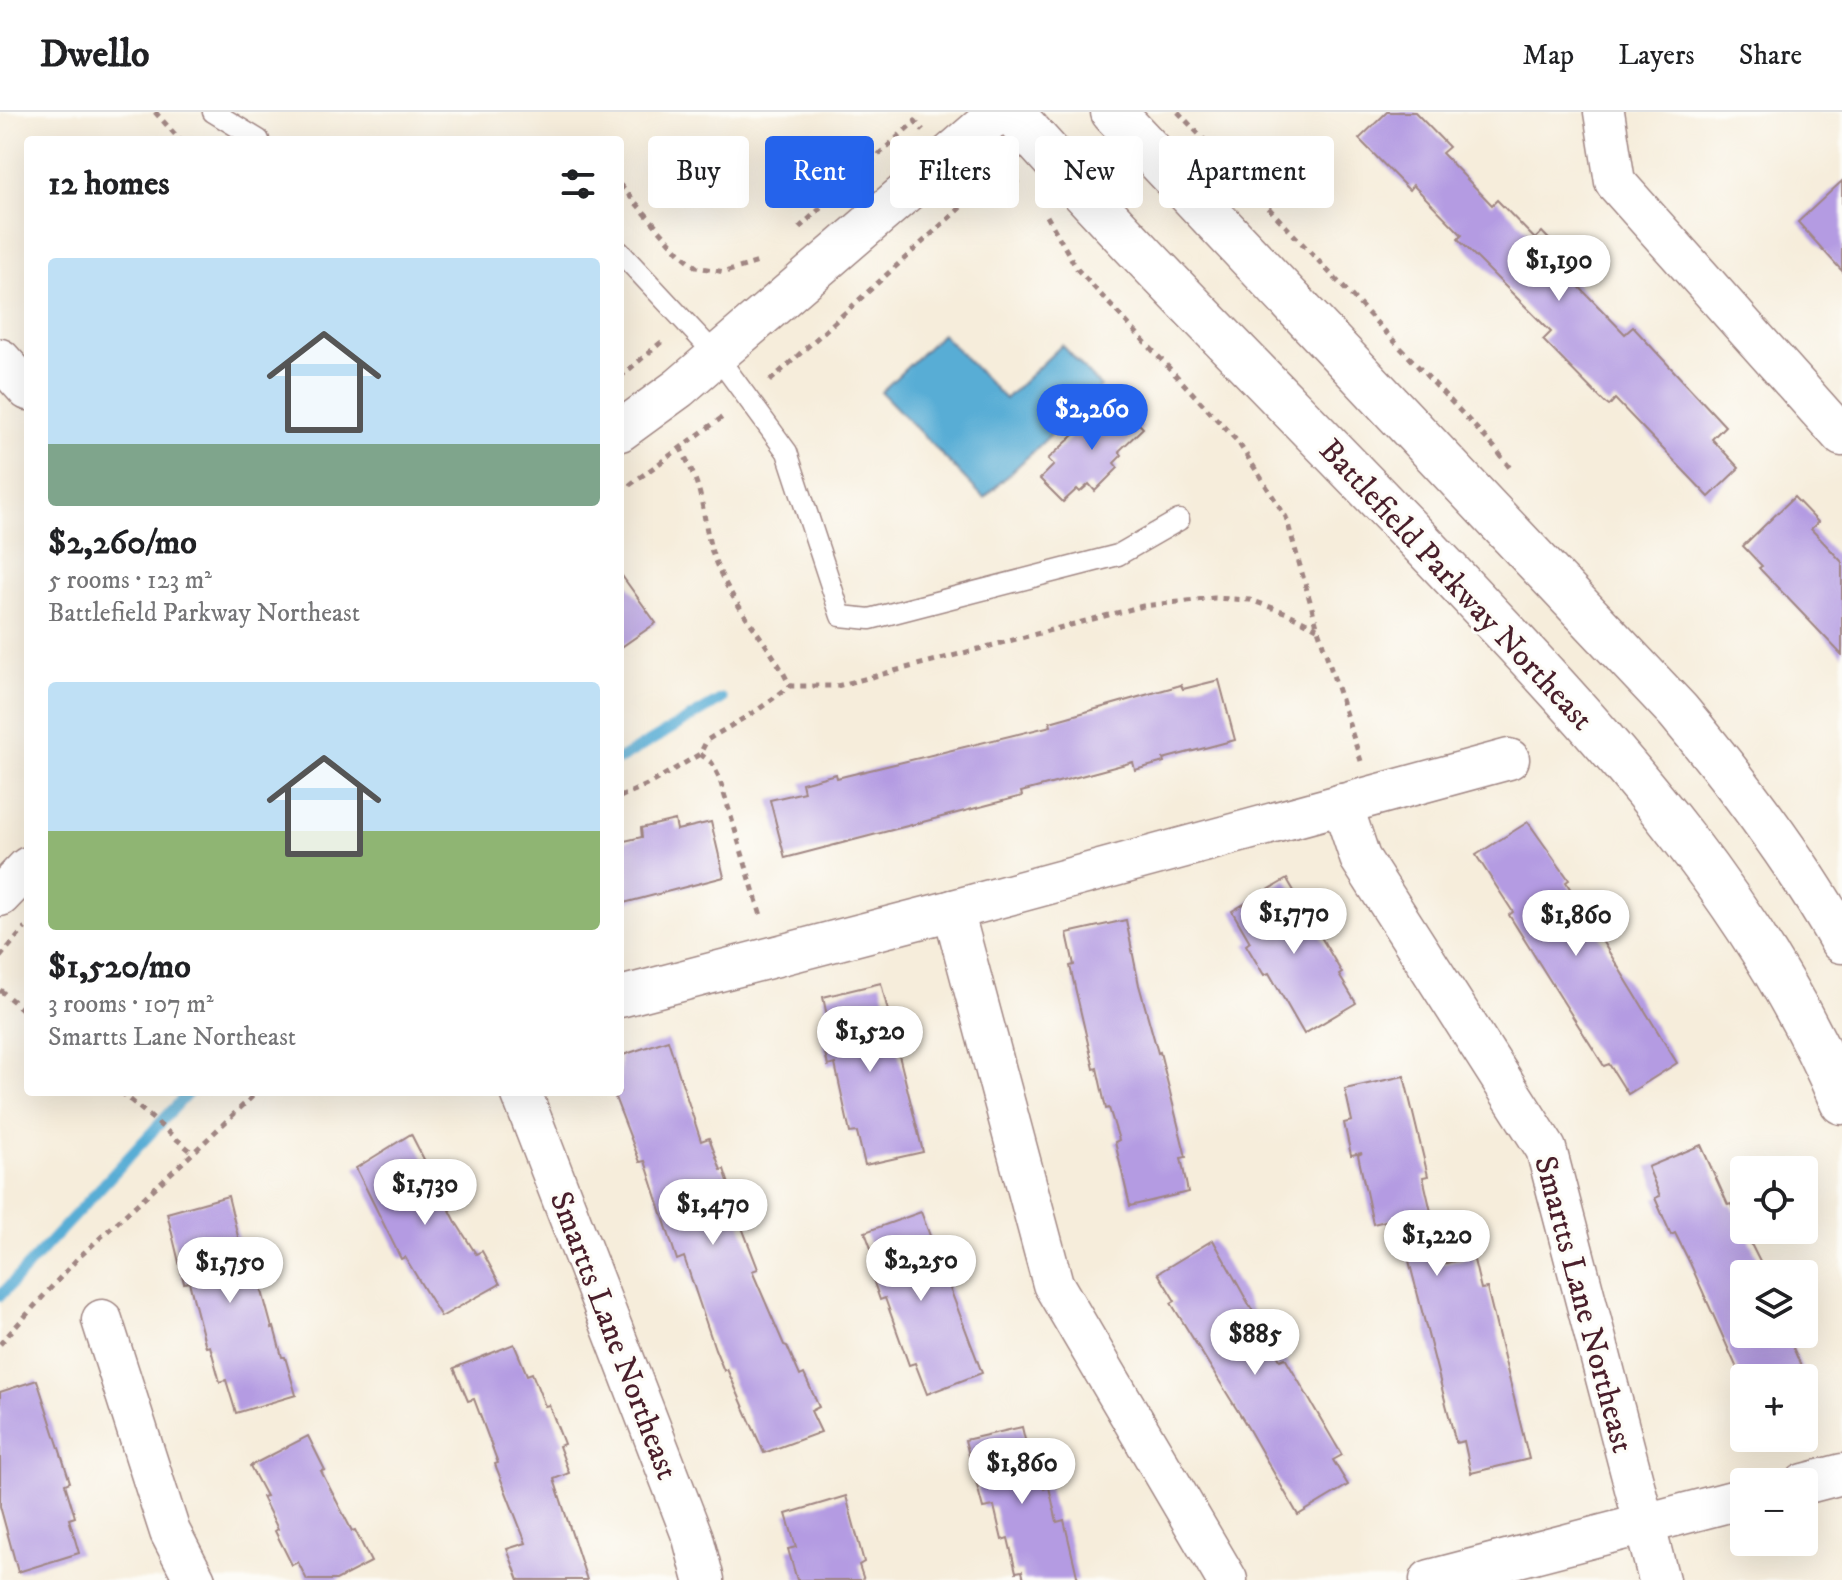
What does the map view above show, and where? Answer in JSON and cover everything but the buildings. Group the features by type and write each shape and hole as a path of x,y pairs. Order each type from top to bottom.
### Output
{"main road":[{"name":"Battlefield Parkway Northeast","path":"1011,112 1457,580 1634,774 1691,846 1763,950 1803,1021 1842,1102"},
{"path":"1113,112 1678,711 1733,776 1842,941"}],"street":[{"path":"971,136 999,112"},
{"path":"1604,112 1615,182 1839,425"},
{"path":"624,428 679,388 890,205"},
{"path":"0,359 24,386"},
{"path":"624,996 1509,759"},
{"name":"Smartts Lane Northeast","path":"1357,800 1360,858 1546,1149 1659,1580"},
{"path":"0,896 24,871"},
{"path":"953,910 1053,1284 1227,1580"},
{"name":"Smartts Lane Northeast","path":"523,1096 693,1538 704,1580"},
{"path":"102,1320 170,1532 195,1580"},
{"path":"1818,1480 1842,1474"},
{"path":"1430,1580 1730,1501"}],"lane":[{"path":"213,112 252,136"},
{"path":"624,256 716,355 787,452 841,616 870,619 1118,555 1179,520"}],"path":[{"path":"155,112 176,136"},
{"path":"899,136 915,121 928,136"},
{"path":"798,228 890,144"},
{"path":"1019,184 1024,186"},
{"path":"624,190 696,267 725,272 763,261 743,278"},
{"path":"624,489 748,399 789,365 960,208"},
{"path":"1044,208 1051,227 1077,269 1238,442 1286,517 1318,629 1357,800"},
{"path":"624,374 685,323"},
{"path":"680,447 692,470 701,498 709,548 724,582 742,615 778,661 790,686"},
{"path":"624,795 700,754 707,740 790,686 837,686 1143,606 1214,598 1250,600 1287,613 1318,629"},
{"path":"700,754 712,763 719,777 774,956"},
{"path":"0,957 24,930"},
{"path":"0,990 24,1011"},
{"path":"126,1096 193,1153"},
{"path":"0,1344 77,1259 253,1096"}],"water":[{"path":"942,334 1005,399 1062,345 1101,387 984,498 881,392"}],"waterway":[{"path":"624,757 722,699"},
{"path":"0,1296 185,1096"}]}
